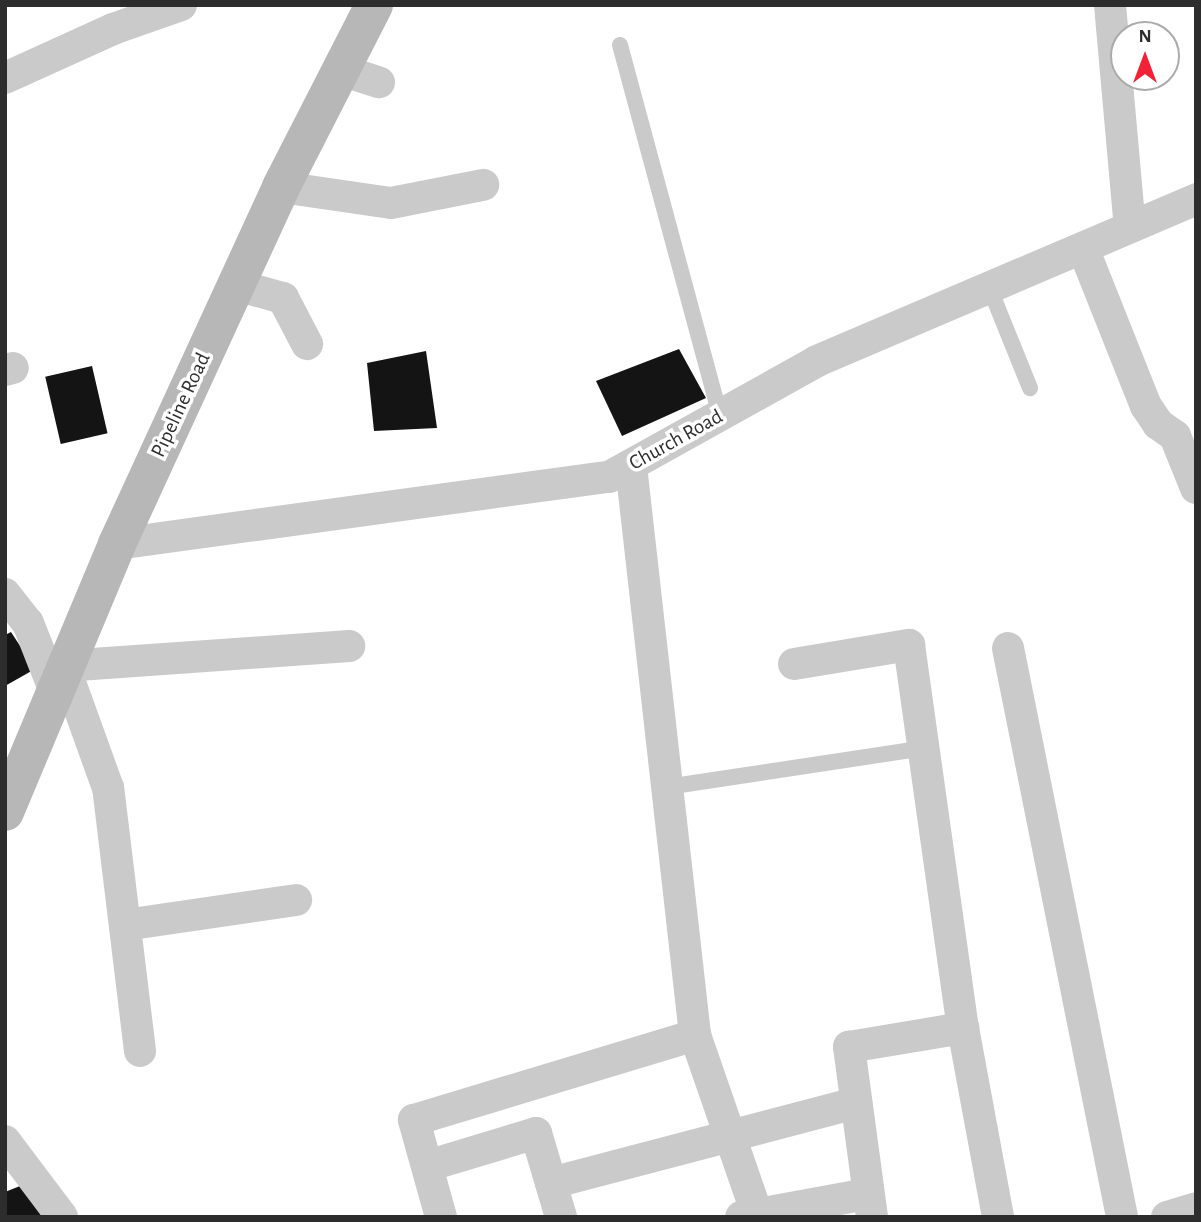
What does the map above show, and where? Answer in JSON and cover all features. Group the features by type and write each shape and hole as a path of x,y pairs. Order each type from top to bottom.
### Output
{"street":[{"path":"5,78 113,29 181,5"},
{"name":"Pipeline Road","path":"5,812 59,677 117,544 281,187 374,5"},
{"path":"1110,5 1130,227"},
{"path":"341,70 379,82"},
{"path":"281,187 391,203 483,185"},
{"name":"Church Road","path":"117,544 609,477 817,361 1196,199"},
{"path":"1083,248 1146,406 1158,424 1175,436 1196,488"},
{"path":"236,285 283,298 307,344"},
{"path":"631,466 695,1035 730,1136 752,1215 870,1205 849,1047 963,1028"},
{"path":"5,594 28,623 59,677 108,788 140,1051"},
{"path":"794,664 909,645 963,1028 998,1217"},
{"path":"59,677 349,646"},
{"path":"1009,648 1122,1217"},
{"path":"125,925 296,900"},
{"path":"442,1217 414,1120 695,1035"},
{"path":"551,1183 856,1103"},
{"path":"427,1166 536,1133 561,1217"},
{"path":"5,1141 62,1217"},
{"path":"1167,1217 1196,1208"}],"lane":[{"path":"620,46 720,415"},
{"path":"990,289 1030,388"},
{"path":"667,787 924,748"}],"building":[{"path":"679,349 706,398 622,436 596,381"},
{"path":"426,351 437,428 374,431 367,363"},
{"path":"92,366 108,433 61,444 45,377"},
{"path":"11,632 35,669 5,686 5,635"},
{"path":"25,1184 45,1217 5,1217 5,1192"}]}
